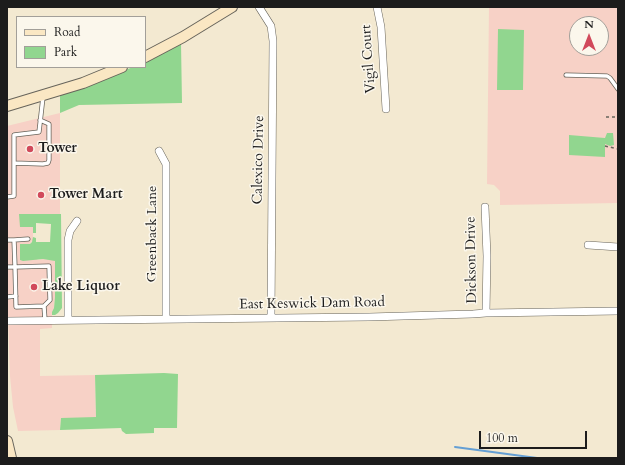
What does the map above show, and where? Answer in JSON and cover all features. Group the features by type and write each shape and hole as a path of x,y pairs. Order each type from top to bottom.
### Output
{"main road":[{"path":"146,56 183,37 232,7"},
{"path":"7,106 83,83 120,68"},
{"path":"7,441 11,458"}],"street":[{"name":"Calexico Drive","path":"259,7 271,26 273,41 271,318"},
{"name":"Vigil Court","path":"377,7 382,27 386,109"},
{"name":"Greenback Lane","path":"159,151 166,164 166,319"},
{"name":"Dickson Drive","path":"485,207 487,256 486,313"},
{"path":"68,320 68,240 70,231 77,221"},
{"path":"588,245 618,247"},
{"name":"East Keswick Dam Road","path":"7,321 369,317 618,311"}],"lane":[{"path":"566,75 607,76 618,89"},
{"path":"7,197 14,196 14,135 39,132 43,95"},
{"path":"14,163 48,163 49,124 40,120"},
{"path":"7,240 28,239"},
{"path":"7,267 15,267 49,266 50,300 44,306 16,307 16,296 15,267 14,240"},
{"path":"7,297 16,296"},
{"path":"44,306 45,320"}],"path":[{"path":"606,117 618,117"},
{"path":"605,146 618,150"}],"shaded area":[{"path":"489,7 618,7 618,203 500,205 500,191 494,185 487,184"},
{"path":"60,113 60,214 25,214 20,227 33,227 33,240 30,244 20,244 38,260 55,260 55,297 52,312 52,328 40,329 40,376 95,375 96,418 61,418 60,430 18,431 13,407 10,376 7,286 7,126"}],"green space":[{"path":"498,29 524,30 523,90 497,90"},
{"path":"181,43 182,103 79,105 60,113 60,95 130,68 146,68 146,60"},
{"path":"607,133 613,133 614,145 610,146 605,144 605,157 569,155 569,135 605,138"},
{"path":"19,214 61,214 62,308 55,315 52,315 52,312 55,297 55,261 43,259 20,260 20,244 30,244 33,237 36,238 36,242 50,242 51,224 36,223 36,233 33,233 33,227 20,227"},
{"path":"178,374 177,428 154,428 154,433 126,434 121,428 60,430 61,418 96,417 95,375"}],"waterway":[{"path":"455,447 537,458"}],"place":[{"name":"Tower","path":"30,149"},
{"name":"Tower Mart","path":"41,195"},
{"name":"Lake Liquor","path":"34,287"}]}
